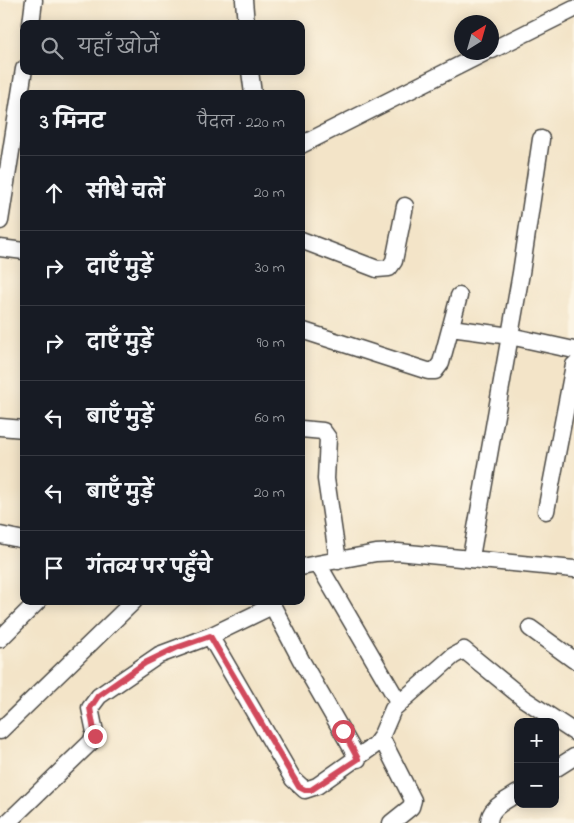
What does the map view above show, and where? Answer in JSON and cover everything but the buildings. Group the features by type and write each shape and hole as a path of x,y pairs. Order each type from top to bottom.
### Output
{"street":[{"path":"32,20 34,0"},
{"path":"244,0 246,20"},
{"path":"499,46 574,8"},
{"path":"305,143 470,60"},
{"path":"21,90 23,75"},
{"path":"250,75 252,90"},
{"path":"0,221 20,94"},
{"path":"471,557 510,336 541,139"},
{"path":"305,242 377,269 389,268 394,261 405,206"},
{"path":"0,248 20,250"},
{"path":"305,331 428,371 435,371 441,363 459,296"},
{"path":"451,328 510,336 574,350"},
{"path":"546,511 574,365"},
{"path":"0,427 20,429"},
{"path":"305,429 324,431 328,438 326,479 338,561"},
{"path":"1,537 20,539"},
{"path":"305,566 398,552 471,557 574,569"},
{"path":"318,564 399,703"},
{"path":"0,639 34,605"},
{"path":"0,732 130,605"},
{"path":"7,823 91,742 95,732 90,708 98,696 159,655 210,636 267,605"},
{"path":"272,605 358,759"},
{"path":"530,628 574,660"},
{"path":"210,636 299,787 305,790 311,790 358,759 381,737 390,714 399,703 453,656 464,650 524,699 574,732"},
{"path":"381,737 414,800 411,807 390,823"},
{"path":"559,767 574,758"},
{"path":"489,823 491,813 496,807 514,796"}],"route":[{"path":"95,736 90,708 98,696 159,655 210,636 299,787 311,790 358,759 343,731"}]}
